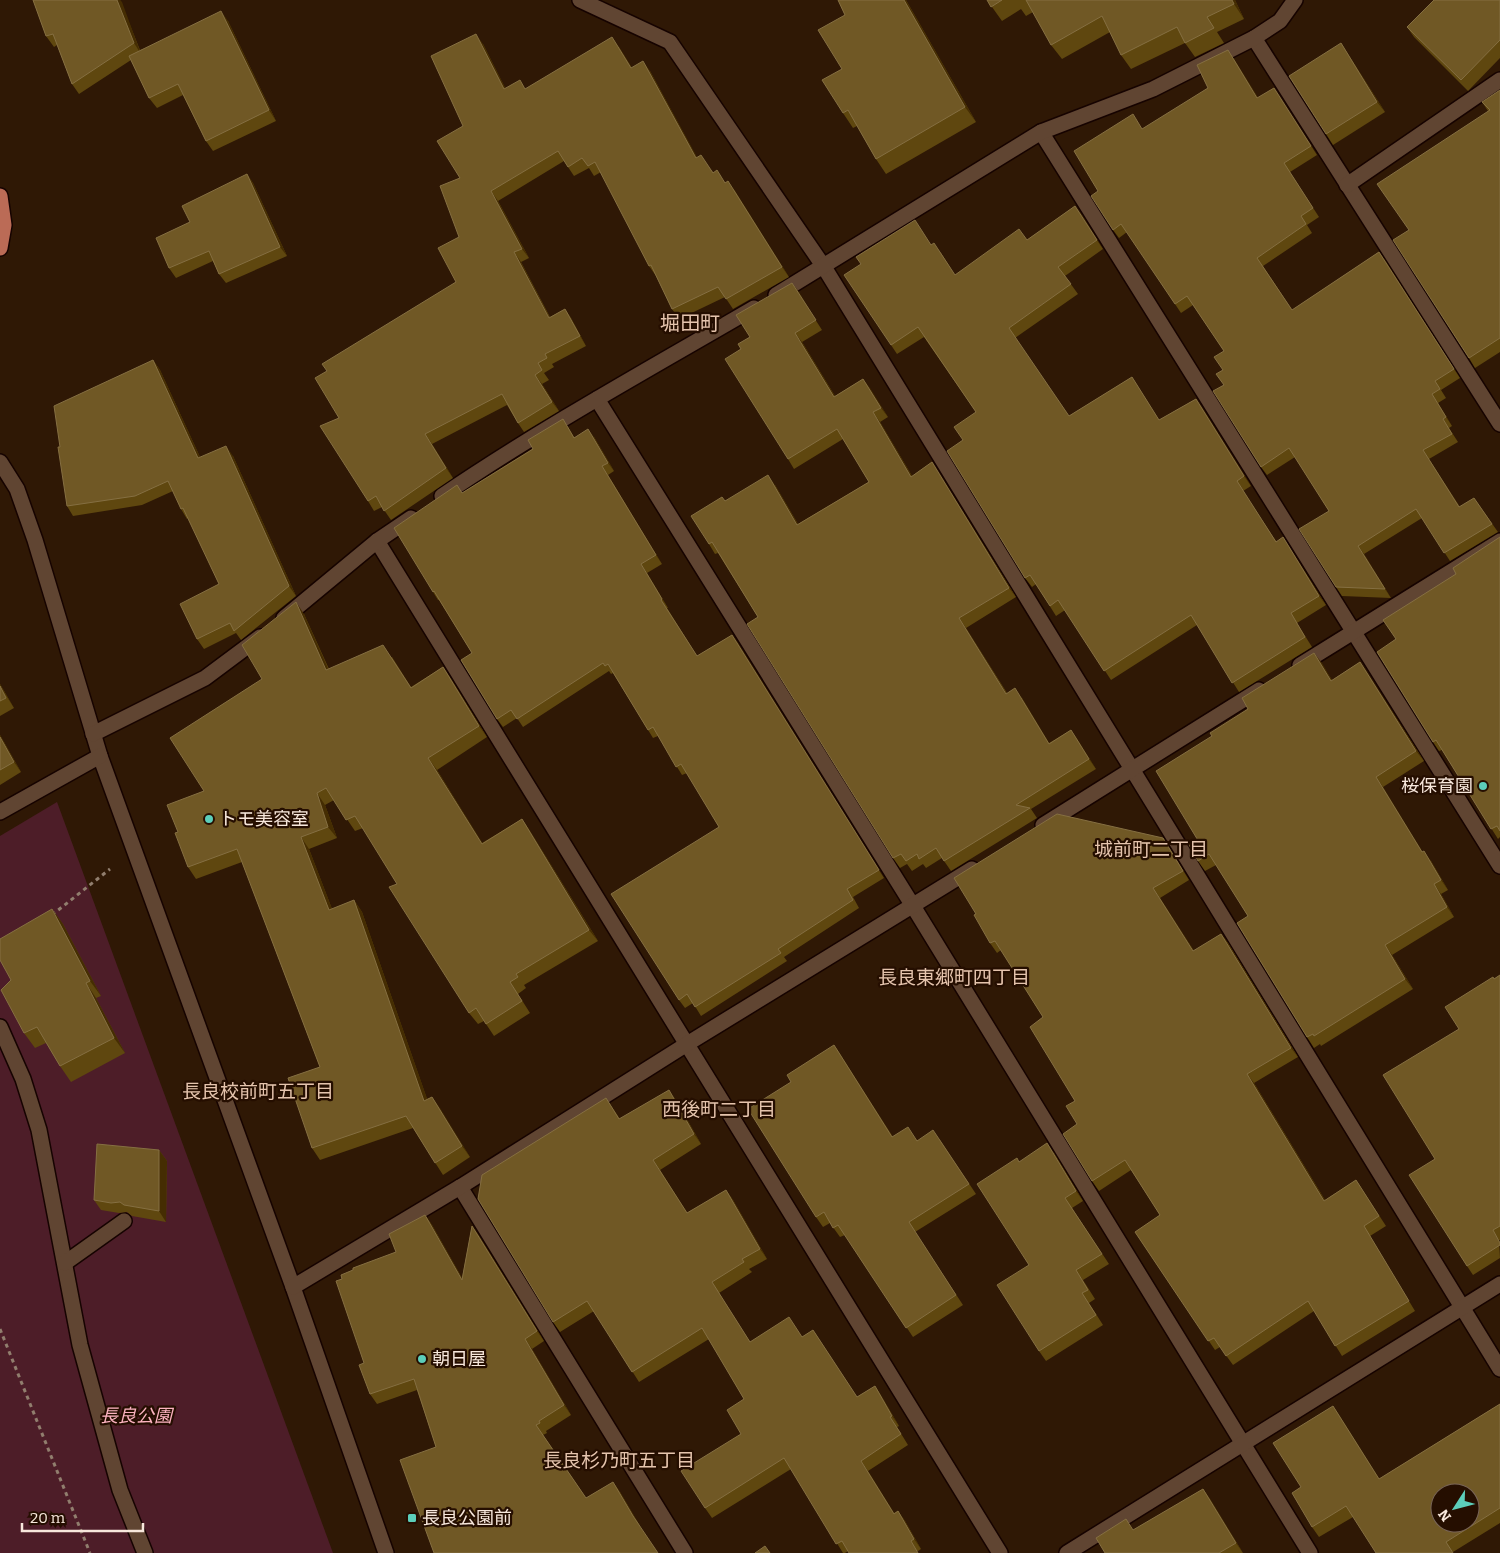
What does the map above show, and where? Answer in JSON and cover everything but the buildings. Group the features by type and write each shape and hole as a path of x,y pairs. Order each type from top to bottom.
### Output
{"main road":[{"path":"0,196 4,225 0,248"}],"street":[{"path":"580,0 670,42 824,267 1500,1369"},
{"path":"93,734 205,678 256,641 377,541 479,471 824,267 1041,132 1153,89 1254,38 1280,21 1295,0"},
{"path":"1254,38 1500,424"},
{"path":"1346,185 1500,80"},
{"path":"1041,132 1500,866"},
{"path":"597,400 913,906 1310,1553"},
{"path":"0,462 17,489 35,540 100,756 386,1553"},
{"path":"377,541 1000,1553"},
{"path":"1288,672 1500,541"},
{"path":"1031,832 1272,682"},
{"path":"0,812 100,756"},
{"path":"292,1287 460,1187 687,1044 980,864"},
{"path":"0,1027 23,1079 39,1130 80,1344 117,1480 145,1553"},
{"path":"460,1187 685,1553"},
{"path":"65,1263 124,1221"},
{"path":"1067,1553 1500,1284"}],"path":[{"path":"45,920 135,850"},
{"path":"0,1329 90,1553"}],"green space":[{"name":"長良公園","path":"57,802 333,1553 0,1553 0,836"}],"place":[{"name":"桜保育園","path":"1483,786"},
{"name":"トモ美容室","path":"209,819"},
{"name":"朝日屋","path":"422,1359"},
{"name":"長良公園前","path":"412,1518"}],"district":[{"name":"堀田町","path":"690,323"},
{"name":"城前町二丁目","path":"1151,849"},
{"name":"長良東郷町四丁目","path":"954,977"},
{"name":"長良校前町五丁目","path":"258,1091"},
{"name":"西後町二丁目","path":"719,1109"},
{"name":"長良杉乃町五丁目","path":"619,1460"}]}
